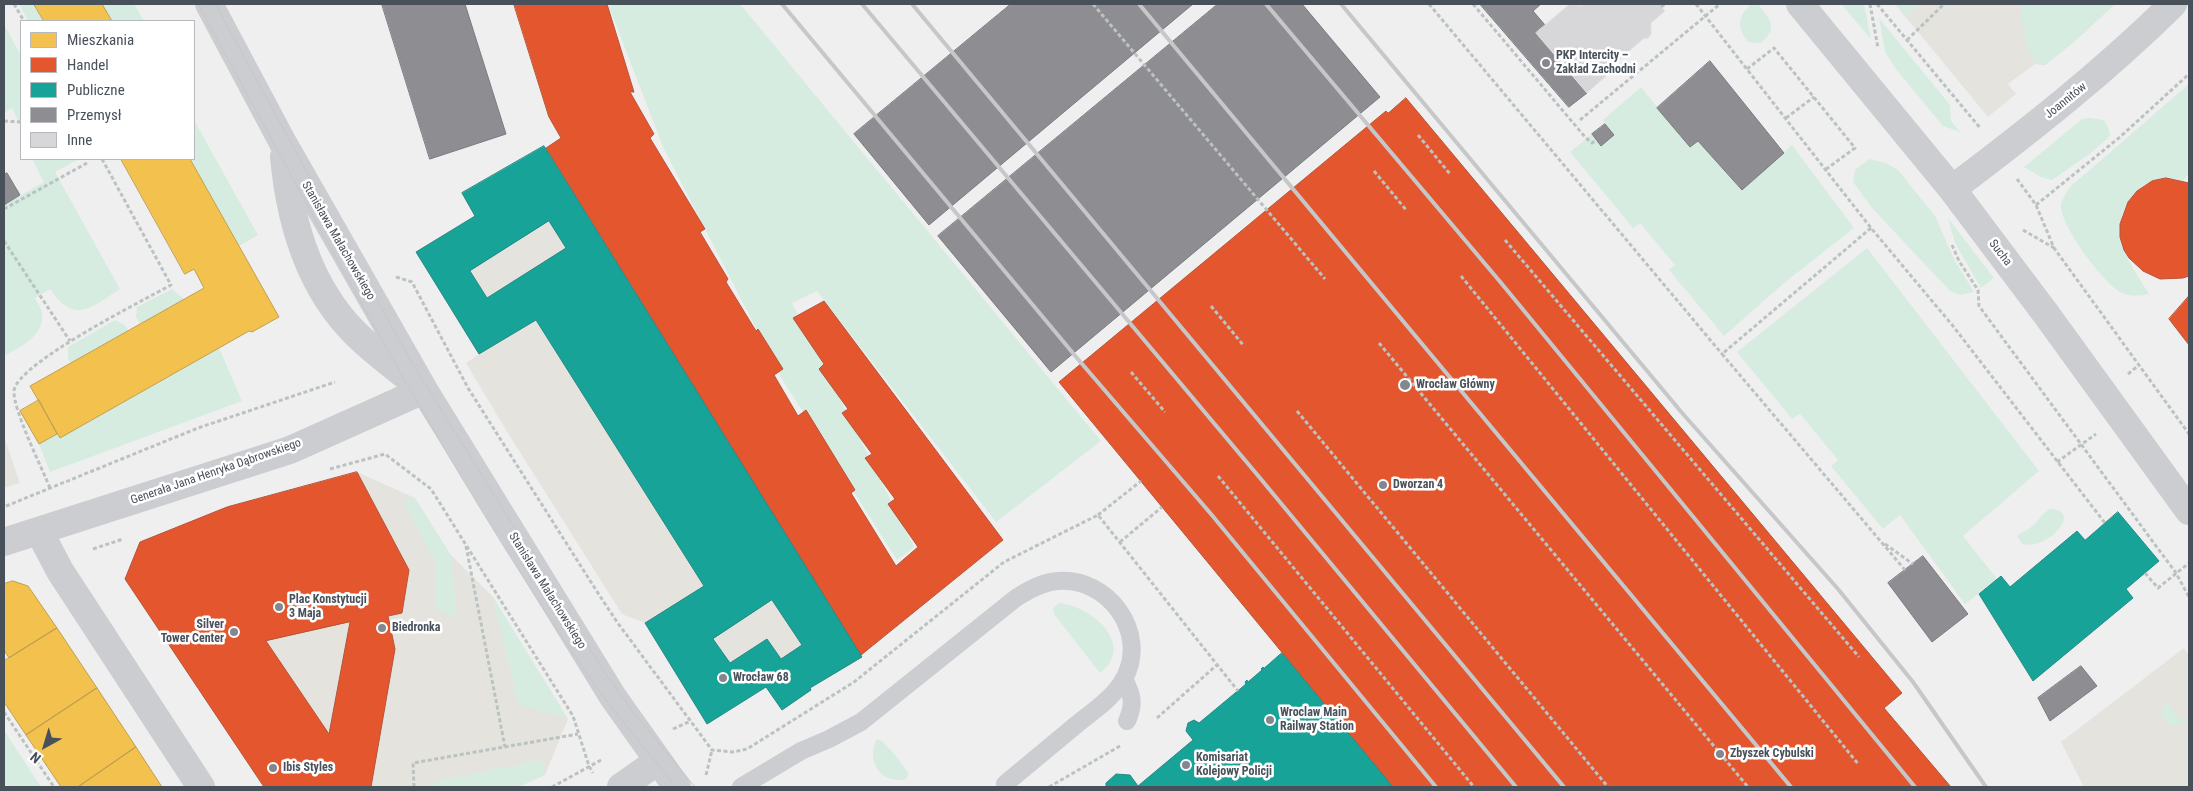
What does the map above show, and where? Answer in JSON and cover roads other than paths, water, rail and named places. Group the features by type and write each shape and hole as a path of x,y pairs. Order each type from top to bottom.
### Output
{"street":[{"name":"Stanisława Małachowskiego","path":"209,4 283,143 424,390 613,697 677,787"},
{"name":"Sucha","path":"1800,4 1952,189 2046,314 2189,511"},
{"name":"Joannitów","path":"1952,189 2088,84 2130,47 2173,4"},
{"name":"Stanisława Małachowskiego","path":"283,143 292,213 300,244 316,281 333,308 355,334 424,390"},
{"name":"Generała Jana Henryka Dąbrowskiego","path":"4,542 290,450 424,390"},
{"path":"39,531 60,571 201,787"},
{"path":"621,787 658,761"}],"lane":[{"path":"742,787 801,751 861,722 1016,598 1045,583 1072,581 1084,584 1108,597 1121,612 1128,626 1132,648 1124,679 1113,695 1005,784"},
{"path":"1124,679 1132,695 1133,710 1127,720"}],"tram line":[{"path":"198,4 383,342 481,509 585,671 618,716 676,787"},
{"path":"215,4 409,358 603,670 630,708 695,787"}],"railway":[{"path":"782,4 1077,358 1211,514 1436,787"},
{"path":"862,4 1260,478 1516,787"},
{"path":"912,4 1564,787"},
{"path":"1139,4 1791,787"},
{"path":"1266,4 1502,284 1915,787"},
{"path":"1341,4 1683,414 1838,589 1913,682 1986,787"}],"place":[{"name":"PKP Intercity – Zakład Zachodni","path":"1546,63"},
{"name":"Wrocław Główny","path":"1405,385"},
{"name":"Dworzan 4","path":"1383,485"},
{"name":"Plac Konstytucji 3 Maja","path":"279,607"},
{"name":"Biedronka","path":"382,628"},
{"name":"Silver Tower Center","path":"234,632"},
{"name":"Wrocław 68","path":"723,678"},
{"name":"Wroclaw Main Railway Station","path":"1270,720"},
{"name":"Zbyszek Cybulski","path":"1720,754"},
{"name":"Komisariat Kolejowy Policji","path":"1186,765"},
{"name":"Ibis Styles","path":"273,768"}]}
